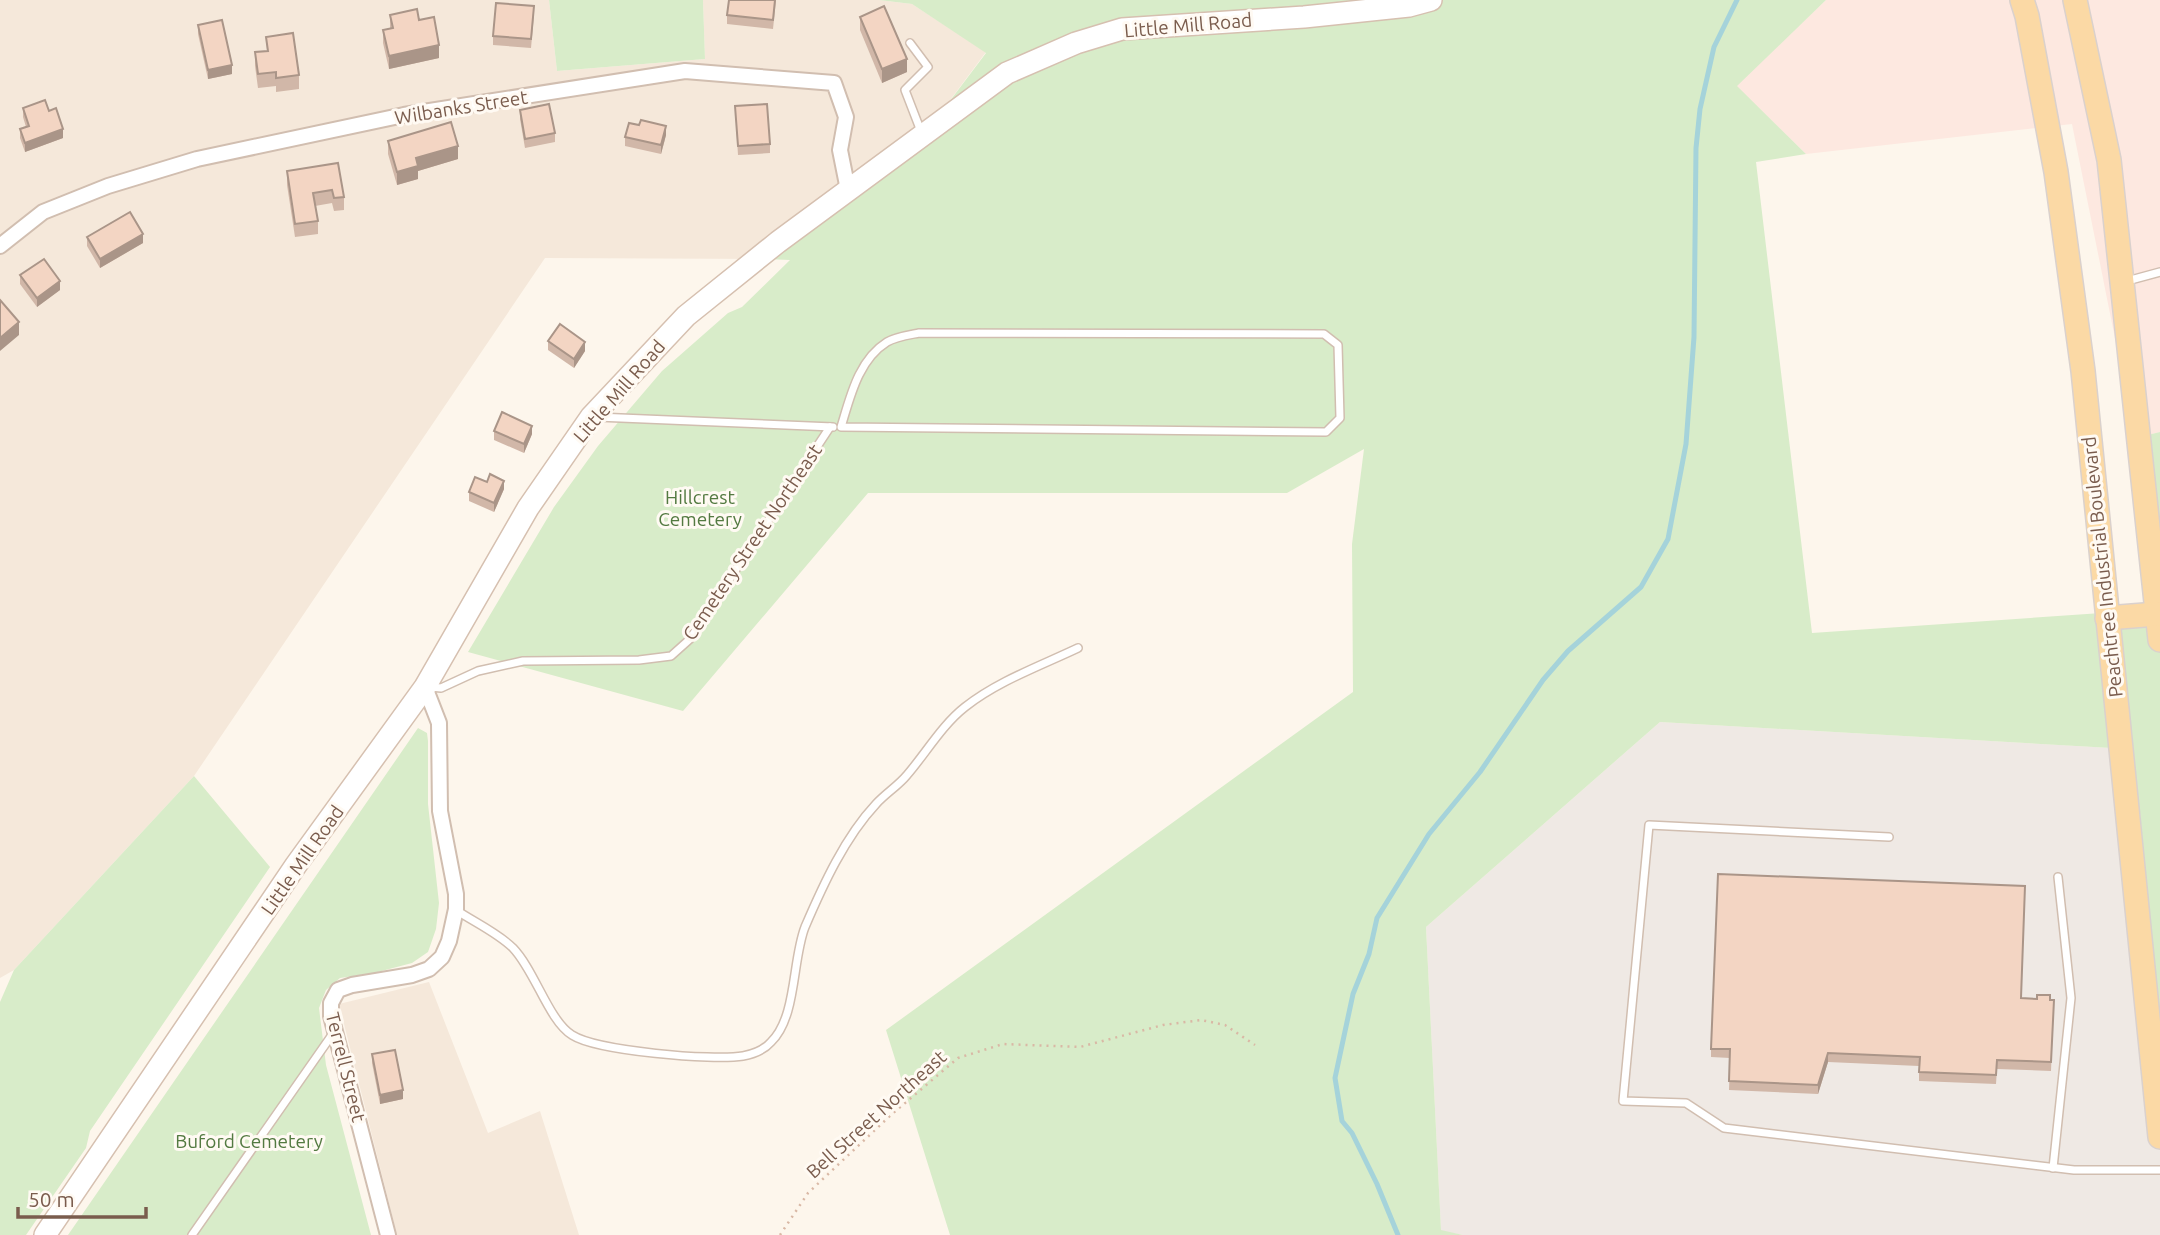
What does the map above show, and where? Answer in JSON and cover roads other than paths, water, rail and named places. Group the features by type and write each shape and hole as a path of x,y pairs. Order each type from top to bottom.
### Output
{"main road":[{"name":"Peachtree Industrial Boulevard","path":"2022,0 2061,212 2083,371 2160,1137"},
{"path":"2075,0 2109,160 2160,640"},
{"path":"2107,618 2157,614"}],"street":[{"name":"Little Mill Road","path":"45,1235 296,865 425,687 528,508 591,417 686,316 778,242 1007,73 1076,43 1122,29 1304,17 1409,6 1431,0"},
{"name":"Wilbanks Street","path":"0,246 43,212 108,186 197,159 404,115 685,71 834,83 846,117 840,150 848,190"},
{"name":"Terrell Street","path":"388,1235 331,1016 331,1003 338,990 352,985 412,975 429,969 442,957 449,941 456,909 456,894 440,811 439,723 425,687"}],"lane":[{"path":"910,43 928,67 905,90 922,135"},
{"path":"2123,282 2160,272"},
{"path":"591,417 841,428 1326,432 1340,418 1338,345 1324,334 919,333 888,341 870,358 859,376 841,428"},
{"name":"Cemetery Street Northeast","path":"425,687 440,688 478,671 523,661 639,660 671,656 690,639 830,427"},
{"path":"456,909 512,947 529,970 556,1021 569,1034 597,1046 686,1055 743,1056 760,1051 773,1041 783,1024 805,928 840,855 876,804 906,778 942,730 964,707 990,690 1078,648"},
{"path":"1889,837 1649,825 1623,1101 1686,1103 1724,1128 2053,1168 2160,1170"},
{"path":"2053,1168 2071,998 2058,877"},
{"path":"192,1235 335,1030"}],"waterway":[{"path":"1398,1235 1352,1133 1342,1121 1335,1078 1353,994 1369,954 1377,918 1429,834 1480,772 1543,680 1568,651 1641,587 1668,539 1686,444 1694,337 1696,148 1700,109 1714,47 1737,0"}],"park label":[{"name":"Hillcrest Cemetery","path":"700,508"},
{"name":"Buford Cemetery","path":"249,1141"}]}
